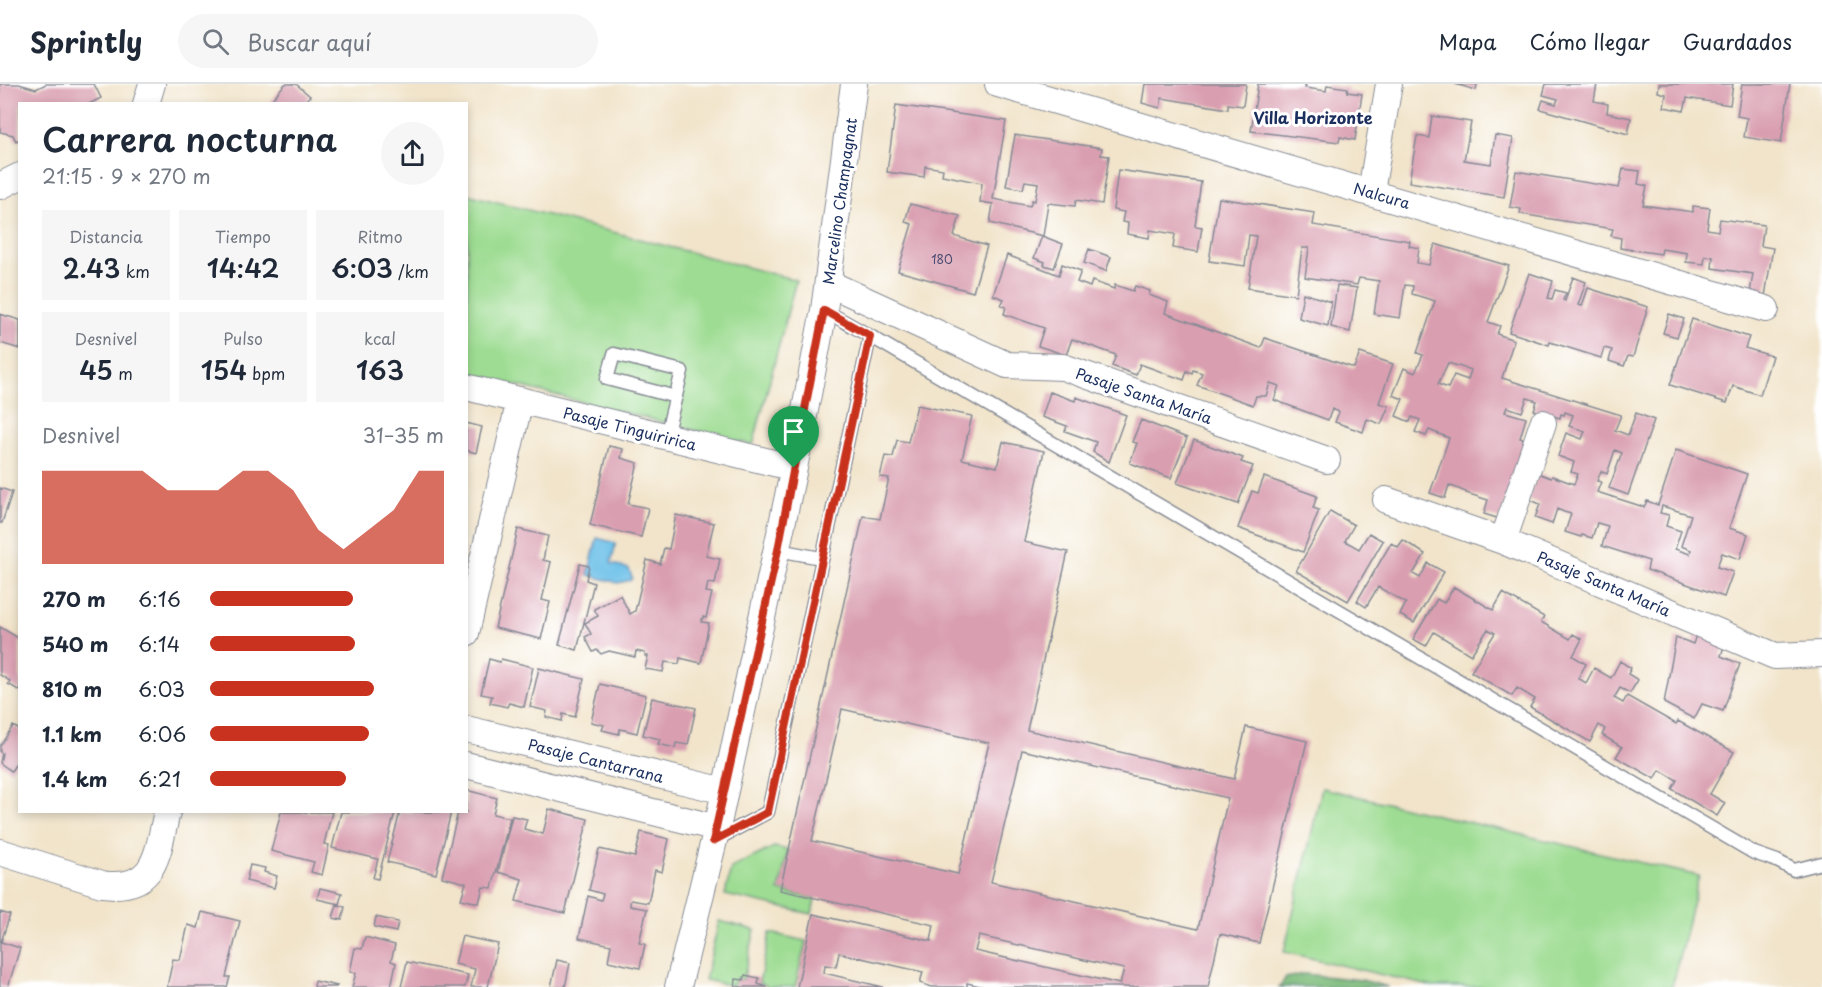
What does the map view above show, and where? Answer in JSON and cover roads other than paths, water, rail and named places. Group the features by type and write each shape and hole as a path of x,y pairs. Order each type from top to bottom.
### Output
{"street":[{"path":"147,102 152,84"},
{"name":"Marcelino Champagnat","path":"678,987 725,791 794,468 824,310 854,84"},
{"name":"Nalcura","path":"998,84 1766,309"},
{"path":"1371,192 1389,84"},
{"path":"0,186 18,177"},
{"name":"Pasaje Santa María","path":"828,283 1007,365 1063,367 1327,460"},
{"name":"Pasaje Tinguiririca","path":"468,387 794,468"},
{"path":"468,624 520,400"},
{"path":"1503,541 1543,423"},
{"name":"Pasaje Santa María","path":"1386,500 1503,541 1775,656 1822,654"},
{"name":"Pasaje Cantarrana","path":"468,729 725,791"},
{"path":"468,766 715,834"},
{"path":"0,852 102,884 118,886 133,884 143,878 155,863 167,813"}],"lane":[{"path":"824,310 1754,853 1794,870 1822,863"},
{"path":"715,834 768,812 870,336"},
{"path":"666,436 676,397 682,371 614,354 607,379 676,397"},
{"path":"778,550 821,558"}],"water":[{"path":"597,538 616,543 611,563 629,569 631,580 618,583 588,575"}],"district":[{"name":"Villa Horizonte","path":"1313,117"}]}
